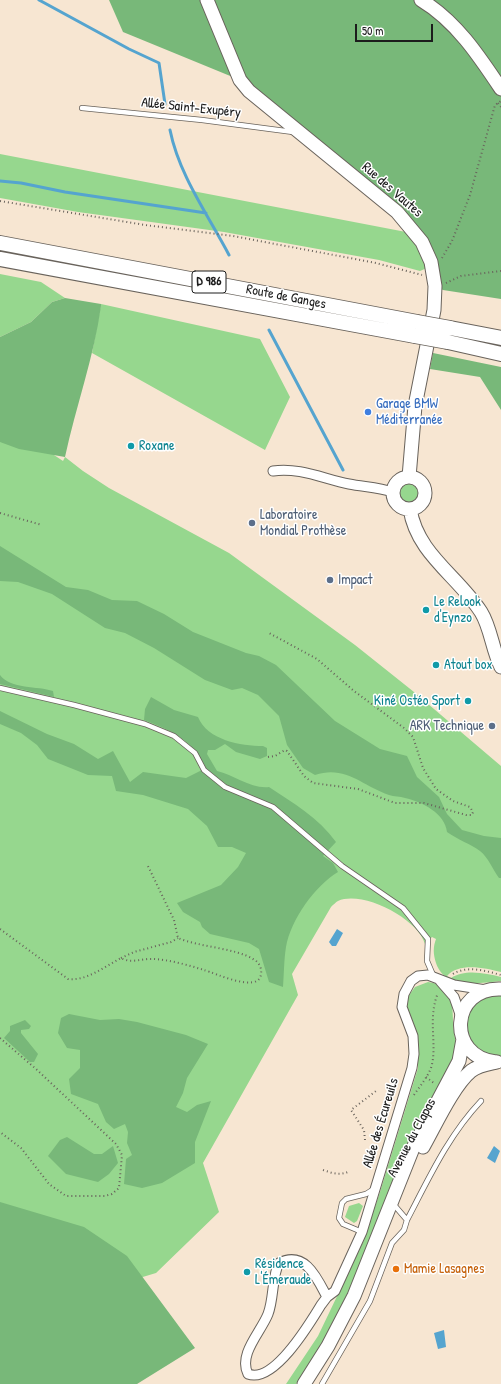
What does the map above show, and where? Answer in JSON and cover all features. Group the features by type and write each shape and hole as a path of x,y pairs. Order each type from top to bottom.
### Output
{"main road":[{"name":"Route de Ganges","path":"0,243 417,322 449,335"},
{"name":"Route de Ganges","path":"0,258 415,336 449,335 501,338"},
{"name":"D 986","path":"449,335 501,354"}],"street":[{"name":"Rue des Vautes","path":"207,0 240,80 254,96 397,212 422,242 431,262 435,281 430,334 415,406 409,477"},
{"path":"421,0 441,14 457,30 474,50 501,89"},
{"path":"273,471 287,470 302,472 347,484 392,492"},
{"path":"409,477 420,482 425,493 421,504 410,509 402,508 396,503 392,492 396,483 409,477"},
{"path":"410,509 424,545 482,612 501,666"},
{"name":"Allée des Écureuils","path":"328,1297 309,1266 304,1262 290,1260 279,1263 273,1300 248,1352 245,1362 248,1374 256,1378 266,1377 278,1369 285,1361 328,1297 335,1291 362,1232 412,1068 414,1054 413,1036 402,1007 404,994 413,979 424,975 462,987 486,990"},
{"path":"437,978 454,997 461,1017"},
{"path":"461,1017 470,1000 486,990 501,989"},
{"name":"Avenue du Clapas","path":"375,1248 386,1214 413,1148 459,1061 463,1039 460,1030 461,1017"},
{"path":"463,1039 468,1048 478,1057 499,1062"},
{"name":"Avenue du Clapas","path":"305,1382 328,1346 354,1296 423,1147 460,1083 478,1067 499,1062"}],"lane":[{"name":"Allée Saint-Exupéry","path":"82,108 202,120 297,132"},
{"path":"0,688 74,705 145,724 174,736 195,753 204,770 225,787 273,807 342,866 403,908 428,939 427,961 437,978"},
{"path":"322,1384 370,1300 392,1243 404,1230 407,1220 453,1136 465,1118 481,1101"},
{"path":"362,1232 343,1224 339,1218 342,1204 346,1199 366,1194 376,1188"},
{"path":"396,1206 407,1220"}],"path":[{"path":"431,262 443,258 452,241 470,195 495,105 501,101"},
{"path":"498,103 501,107"},
{"path":"0,201 137,224 218,233 376,263 425,276 443,285 461,276 501,271"},
{"path":"0,513 42,525"},
{"path":"268,633 317,659 354,691 404,728 413,737 423,768 436,789 453,801 470,807 473,812 471,816 424,803 395,803 358,790 317,785 310,782 304,776 287,751 285,750 275,756 268,757"},
{"path":"147,864 174,920 178,938"},
{"path":"0,929 68,979 80,979 87,977 134,952 171,942 178,938"},
{"path":"121,958 127,960 164,960 193,966 240,982 253,983 261,977 261,968 254,959 244,954 190,943 178,938"},
{"path":"0,1038 36,1069 116,1144 122,1155 119,1188 112,1194 105,1196 66,1196 49,1184 21,1148 0,1132"},
{"path":"426,1078 439,1086"},
{"path":"365,1140 364,1130 351,1110 376,1091"},
{"path":"323,1170 337,1174 344,1174 350,1171"}],"green space":[{"path":"109,0 501,0 501,299 443,290 435,286 422,242 240,80 123,32"},
{"path":"0,154 406,232 418,246 427,268 420,271 379,260 224,232 78,212 0,198"},
{"path":"0,274 41,282 65,298 52,302 31,322 0,337"},
{"path":"65,298 101,304 101,306 94,344 65,457 19,449 0,442 0,337 31,322 52,302"},
{"path":"101,304 260,339 290,397 265,450 92,353"},
{"path":"433,353 501,367 501,410 480,377 430,369"},
{"path":"0,419 63,461 65,457 109,488 229,553 355,645 414,692 501,766 501,972 472,967 458,969 447,976 451,978 462,973 482,973 501,977 501,981 464,983 455,981 440,972 435,960 434,945 436,939 432,937 425,944 412,925 388,909 375,903 349,899 337,901 331,907 292,974 298,995 203,1163 219,1212 156,1273 0,1320"},
{"path":"409,482 417,485 420,493 417,501 409,504 401,501 398,493 401,485"},
{"path":"0,546 66,587 88,590 112,600 137,601 164,614 193,632 246,653 259,656 276,665 335,721 380,749 407,756 417,777 439,797 447,814 462,830 484,836 501,838 501,878 499,878 483,854 447,832 442,819 432,809 403,797 389,795 345,775 326,773 315,775 303,768 287,745 279,716 258,695 242,688 232,690 205,680 154,648 125,633 105,628 52,594 18,582 0,581"},
{"path":"0,675 10,683 53,691 54,697 0,684"},
{"path":"151,697 174,710 198,717 202,725 209,731 226,740 245,745 263,746 267,748 267,756 260,759 236,752 225,744 215,750 208,750 207,754 217,771 249,784 269,787 314,818 336,842 323,856 333,863 338,872 329,878 313,894 305,904 293,925 286,947 283,987 269,982 259,949 249,943 210,934 202,927 200,922 183,912 177,903 221,885 238,867 246,853 232,847 218,847 207,826 188,809 143,795 116,791 112,776 88,775 48,759 37,745 21,733 0,724 0,711 47,734 74,744 98,759 113,751 130,782 143,772 186,778 206,768 188,743 172,732 144,720 145,709"},
{"path":"428,982 438,984 449,994 457,1054 364,1264 325,1342 296,1384 286,1384 318,1336 363,1242 418,1068 418,1039 406,1008 407,998 415,987"},
{"path":"501,994 501,1056 499,1057 486,1054 474,1047 467,1035 467,1015 479,999"},
{"path":"69,1014 100,1020 119,1019 137,1022 186,1035 208,1044 187,1078 183,1093 176,1107 187,1112 197,1105 211,1101 195,1142 195,1163 162,1183 142,1188 124,1184 126,1159 132,1155 127,1143 128,1132 125,1124 114,1129 106,1122 98,1104 71,1094 69,1079 80,1068 80,1050 67,1048 58,1033 61,1018"},
{"path":"25,1020 31,1026 29,1029 21,1030 21,1033 38,1054 34,1062 30,1062 4,1038 10,1031 10,1026"},
{"path":"67,1137 94,1154 102,1154 113,1146 118,1163 109,1174 98,1182 66,1174 48,1156 60,1140"},
{"path":"0,1202 84,1227 127,1256 195,1348 137,1384 0,1384"},
{"path":"359,1203 363,1206 357,1221 354,1223 345,1217 349,1206"}],"water":[{"path":"337,929 343,933 336,946 332,946 329,942"},
{"path":"494,1146 500,1151 495,1163 487,1158"},
{"path":"444,1330 446,1347 438,1349 434,1333"}],"waterway":[{"path":"39,0 129,49 159,63 165,104"},
{"path":"170,130 174,147 187,179 229,255"},
{"path":"0,181 21,183 65,192 206,213"},
{"path":"269,330 343,470"}],"place":[{"name":"Garage BMW Méditerranée","path":"368,412"},
{"name":"Roxane","path":"131,446"},
{"name":"Laboratoire Mondial Prothèse","path":"252,523"},
{"name":"Impact","path":"330,580"},
{"name":"Le Relook d'Eynzo","path":"426,610"},
{"name":"Atout box","path":"436,665"},
{"name":"Kiné Ostéo Sport","path":"468,701"},
{"name":"ARK Technique","path":"492,726"},
{"name":"Mamie Lasagnes","path":"396,1269"},
{"name":"Résidence L'Émeraude","path":"247,1272"}]}
